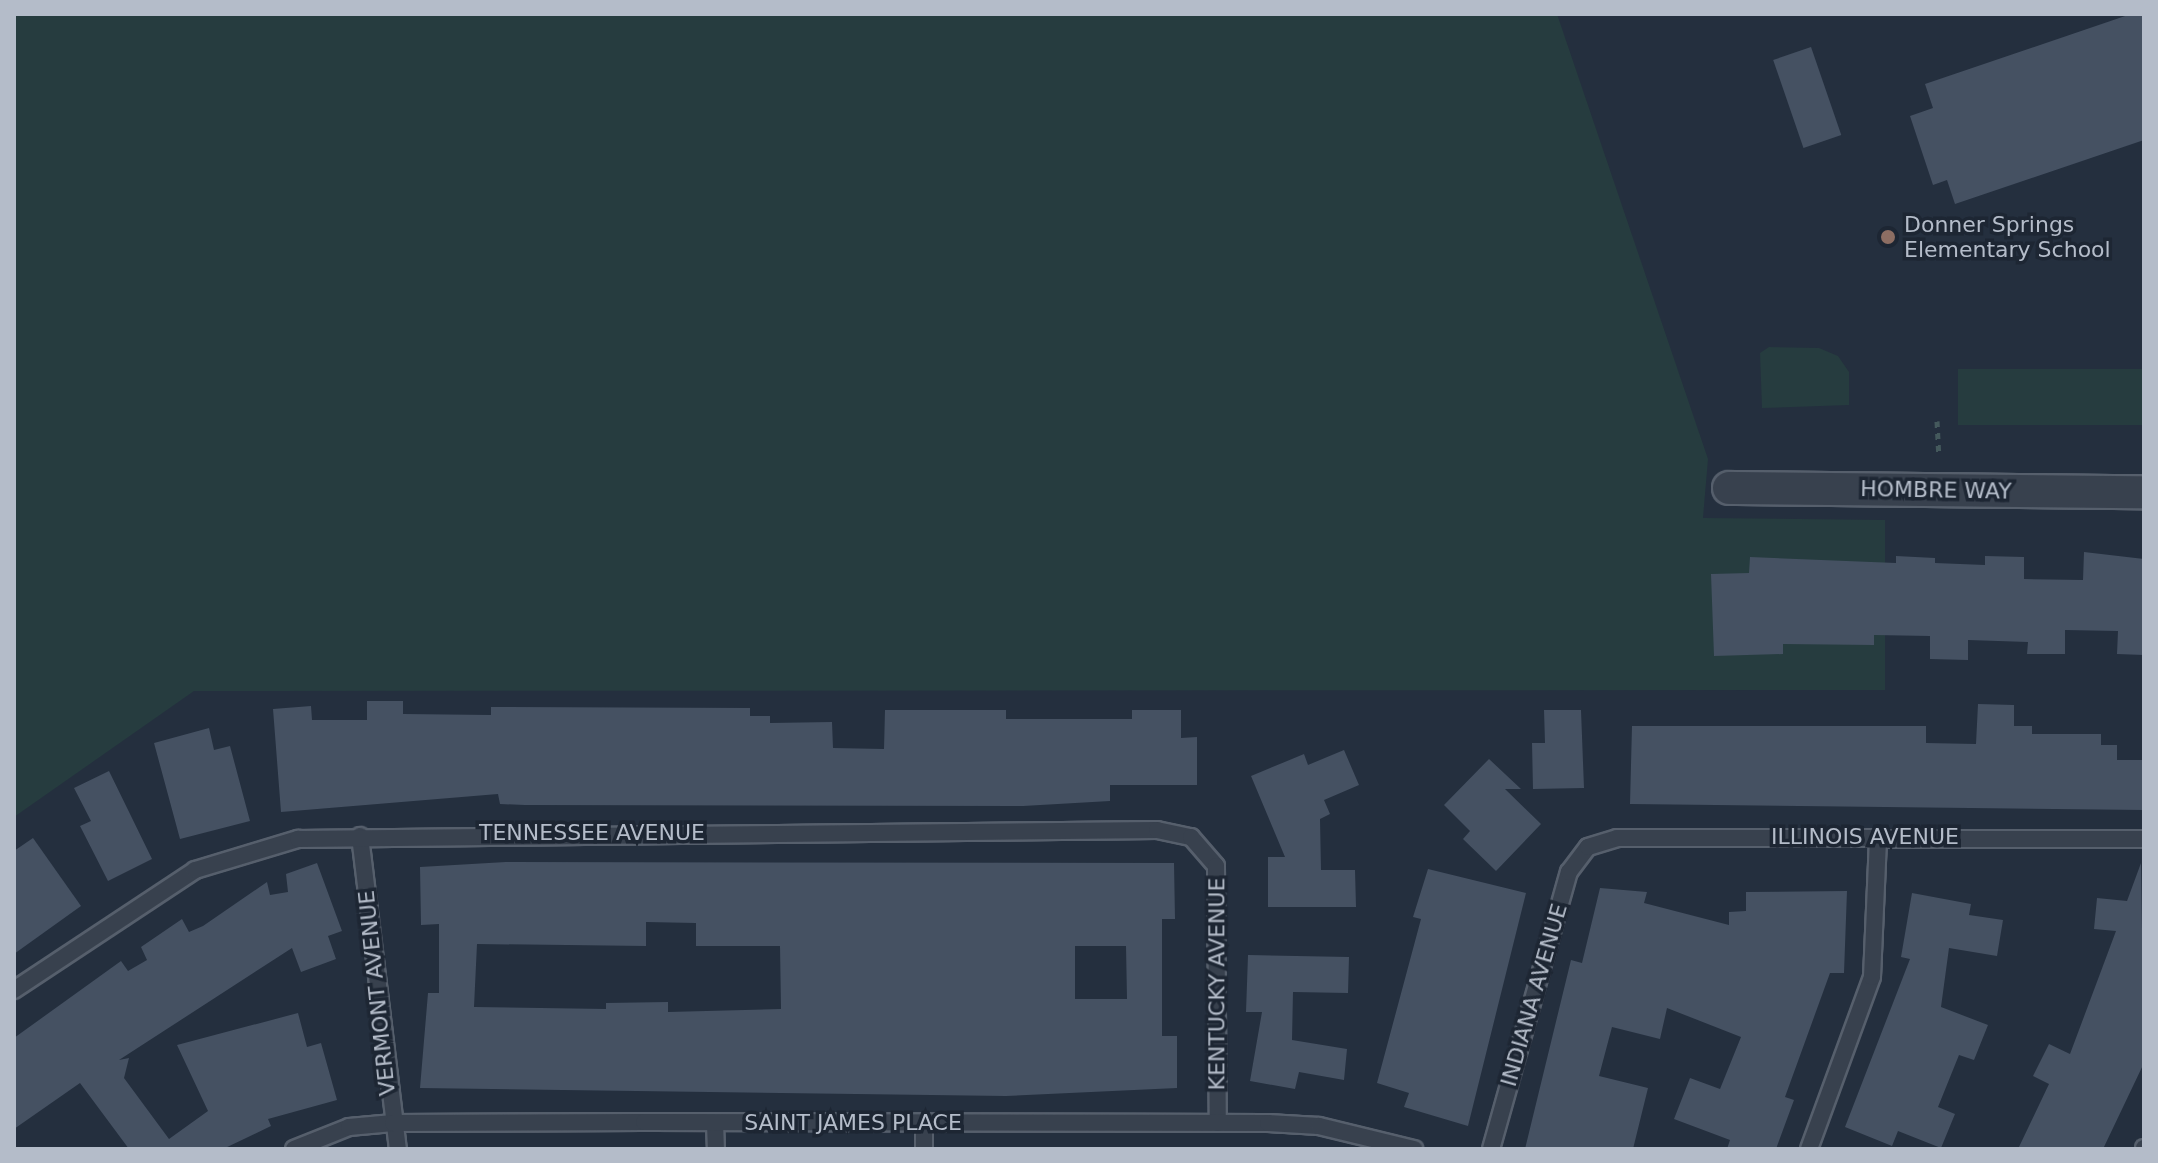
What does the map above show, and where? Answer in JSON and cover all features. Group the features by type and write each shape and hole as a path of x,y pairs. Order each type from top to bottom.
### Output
{"street":[{"name":"HOMBRE WAY","path":"1729,488 2144,492"}],"lane":[{"name":"TENNESSEE AVENUE","path":"14,990 195,870 298,839 1157,830 1191,837 1206,848"},
{"name":"VERMONT AVENUE","path":"360,836 398,1149"},
{"path":"1809,1149 1872,977 1878,837"},
{"name":"ILLINOIS AVENUE","path":"1588,847 1617,838 2144,839"},
{"name":"INDIANA AVENUE","path":"1491,1149 1569,872 1588,847"},
{"name":"KENTUCKY AVENUE","path":"1206,848 1219,887 1218,1123"},
{"name":"SAINT JAMES PLACE","path":"294,1149 349,1127 393,1123 1218,1123 1319,1126 1414,1149"},
{"path":"715,1123 716,1149"},
{"path":"924,1123 924,1149"}],"path":[{"path":"1937,421 1939,456"}],"green space":[{"path":"14,14 1557,14 1708,459 1703,518 1885,520 1885,690 194,691 14,817"},
{"path":"1769,347 1819,348 1838,356 1849,372 1849,405 1762,408 1760,353"},
{"path":"1958,369 2144,369 2144,425 1958,425"}],"building":[{"path":"2131,14 2144,14 2144,140 1955,204 1947,180 1933,185 1910,116 1933,108 1925,84"},
{"path":"1811,47 1841,135 1803,148 1773,60"},
{"path":"2084,552 2144,559 2144,655 2117,654 2118,631 2065,630 2065,654 2027,654 2028,642 1968,640 1968,660 1930,659 1930,636 1874,635 1874,645 1783,644 1783,654 1714,656 1711,574 1749,573 1750,557 1896,563 1896,556 1935,558 1935,563 1985,565 1985,556 2024,557 2024,579 2083,580"},
{"path":"367,701 403,701 403,714 491,715 491,707 750,708 750,716 770,716 770,723 832,722 833,748 884,749 885,710 1006,710 1006,719 1132,719 1132,710 1181,710 1181,738 1197,737 1197,785 1110,785 1110,801 1023,806 525,805 500,804 498,794 281,812 273,709 311,706 312,720 367,720"},
{"path":"1978,704 2014,705 2014,726 2032,726 2032,734 2101,734 2101,745 2117,745 2117,760 2144,760 2144,810 1630,804 1632,726 1926,726 1926,743 1976,744"},
{"path":"1544,710 1581,710 1584,788 1533,789 1532,743 1545,743"},
{"path":"209,728 214,750 230,746 250,821 180,839 154,743"},
{"path":"1344,750 1359,785 1324,800 1330,814 1320,819 1321,870 1355,870 1356,907 1268,907 1268,857 1285,857 1251,776 1304,754 1308,765"},
{"path":"1489,759 1521,789 1505,789 1541,824 1496,871 1463,839 1470,831 1444,805"},
{"path":"109,771 152,859 108,881 80,826 91,821 74,788"},
{"path":"33,838 81,906 14,954 14,851"},
{"path":"506,862 1174,863 1175,919 1162,919 1162,1036 1177,1036 1177,1088 1006,1096 420,1088 428,993 439,993 439,924 421,925 420,867","holes":["646,922 696,923 696,946 780,946 781,1009 668,1012 668,1002 606,1003 606,1009 474,1007 477,944 646,946","1075,946 1126,946 1127,999 1075,999"]},
{"path":"317,863 342,931 328,936 336,959 301,972 292,948 119,1060 129,1058 124,1078 169,1139 208,1111 177,1045 298,1013 307,1047 321,1043 337,1100 268,1119 271,1126 223,1149 129,1149 80,1083 14,1129 14,1038 121,961 128,971 147,960 141,947 182,919 189,932 203,926 267,882 270,895 288,892 286,874"},
{"path":"2141,863 2144,1063 2103,1149 2018,1149 2049,1084 2033,1076 2049,1044 2070,1054 2116,931 2094,929 2097,898 2127,901"},
{"path":"1428,869 1526,893 1468,1126 1404,1107 1409,1093 1377,1083 1421,919 1413,917"},
{"path":"1600,888 1647,892 1644,903 1729,925 1729,912 1746,911 1746,892 1847,891 1844,973 1830,973 1785,1097 1794,1100 1776,1149 1727,1149 1730,1140 1674,1119 1690,1078 1720,1089 1741,1037 1667,1008 1660,1039 1612,1027 1599,1076 1648,1088 1633,1149 1525,1149 1571,960 1582,963"},
{"path":"1912,893 1971,904 1969,915 2003,920 1997,956 1949,948 1941,1007 1988,1025 1974,1060 1959,1055 1938,1107 1955,1114 1941,1148 1898,1131 1892,1146 1845,1127 1910,959 1901,957"},
{"path":"1248,955 1349,957 1348,993 1293,992 1292,1040 1347,1049 1344,1080 1299,1072 1295,1089 1250,1081 1262,1012 1246,1012"}],"place":[{"name":"Donner Springs Elementary School","path":"1888,237"}]}
